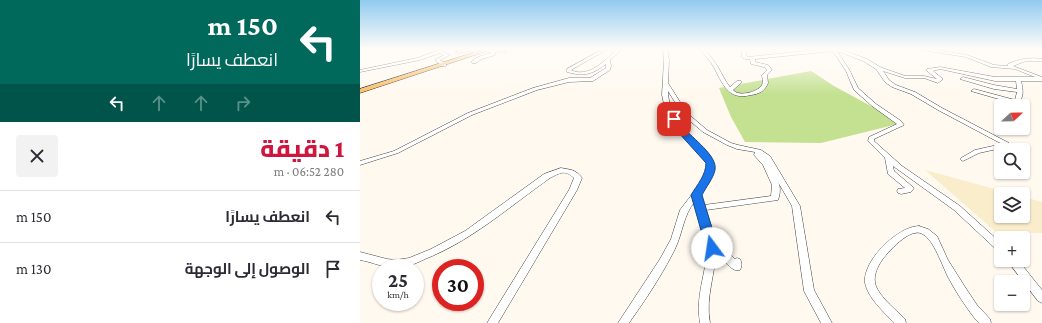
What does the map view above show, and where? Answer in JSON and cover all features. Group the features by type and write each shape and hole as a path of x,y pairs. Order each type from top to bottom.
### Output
{"main road":[{"path":"360,91 444,65"}],"street":[{"path":"360,70 391,64"},
{"path":"579,64 569,70 572,72 590,71 598,69 603,64"},
{"path":"360,163 396,152 470,114 535,89 569,80 591,80 608,69 609,64"},
{"path":"623,323 656,276 675,239 684,210 696,195 711,169 708,158 681,130 666,101 665,64"},
{"path":"714,64 722,82 737,95 745,96 765,86 764,75 770,70 766,66 758,64"},
{"path":"844,64 856,89 874,105 901,124 871,138 871,141 888,159 957,208 994,242"},
{"path":"872,64 878,68 905,77 924,77 938,80 940,80 930,69 940,68 995,79 1042,79"},
{"path":"988,64 993,66 1011,67 1042,79"},
{"path":"878,68 887,81 894,86 917,95 940,109 1006,143 1004,146 977,151 963,159"},
{"path":"963,79 994,87 1020,91"},
{"path":"974,91 1017,102 1020,91 1018,80"},
{"path":"730,89 739,82"},
{"path":"666,84 685,114 705,131 737,147 759,151 767,156 796,206 809,291 827,323"},
{"path":"700,208 775,198 776,185 766,164 757,155 759,151"},
{"path":"888,159 891,172 910,188 908,190 901,191"},
{"path":"360,256 395,264 426,255 456,241 547,176 561,170 572,172 578,178 573,190 492,323"},
{"path":"696,195 711,239 712,248 704,299 703,315 705,323"},
{"path":"901,323 878,296 870,283 870,273 874,263 886,250 905,233 914,229 922,230 934,238 941,253 971,304 986,323"},
{"path":"711,239 720,245 726,256 737,267 737,262"},
{"path":"1018,267 1042,298"}],"shaded area":[{"path":"925,170 994,189 994,223 1030,223 1030,199 1042,202 1042,233 1030,233 1030,231 995,231"}],"green space":[{"path":"811,71 834,86 902,123 821,143 745,142 731,117 719,88"}],"route":[{"path":"674,119 681,130 708,158 710,163 711,169 708,176 696,195 711,239 712,248"}]}
